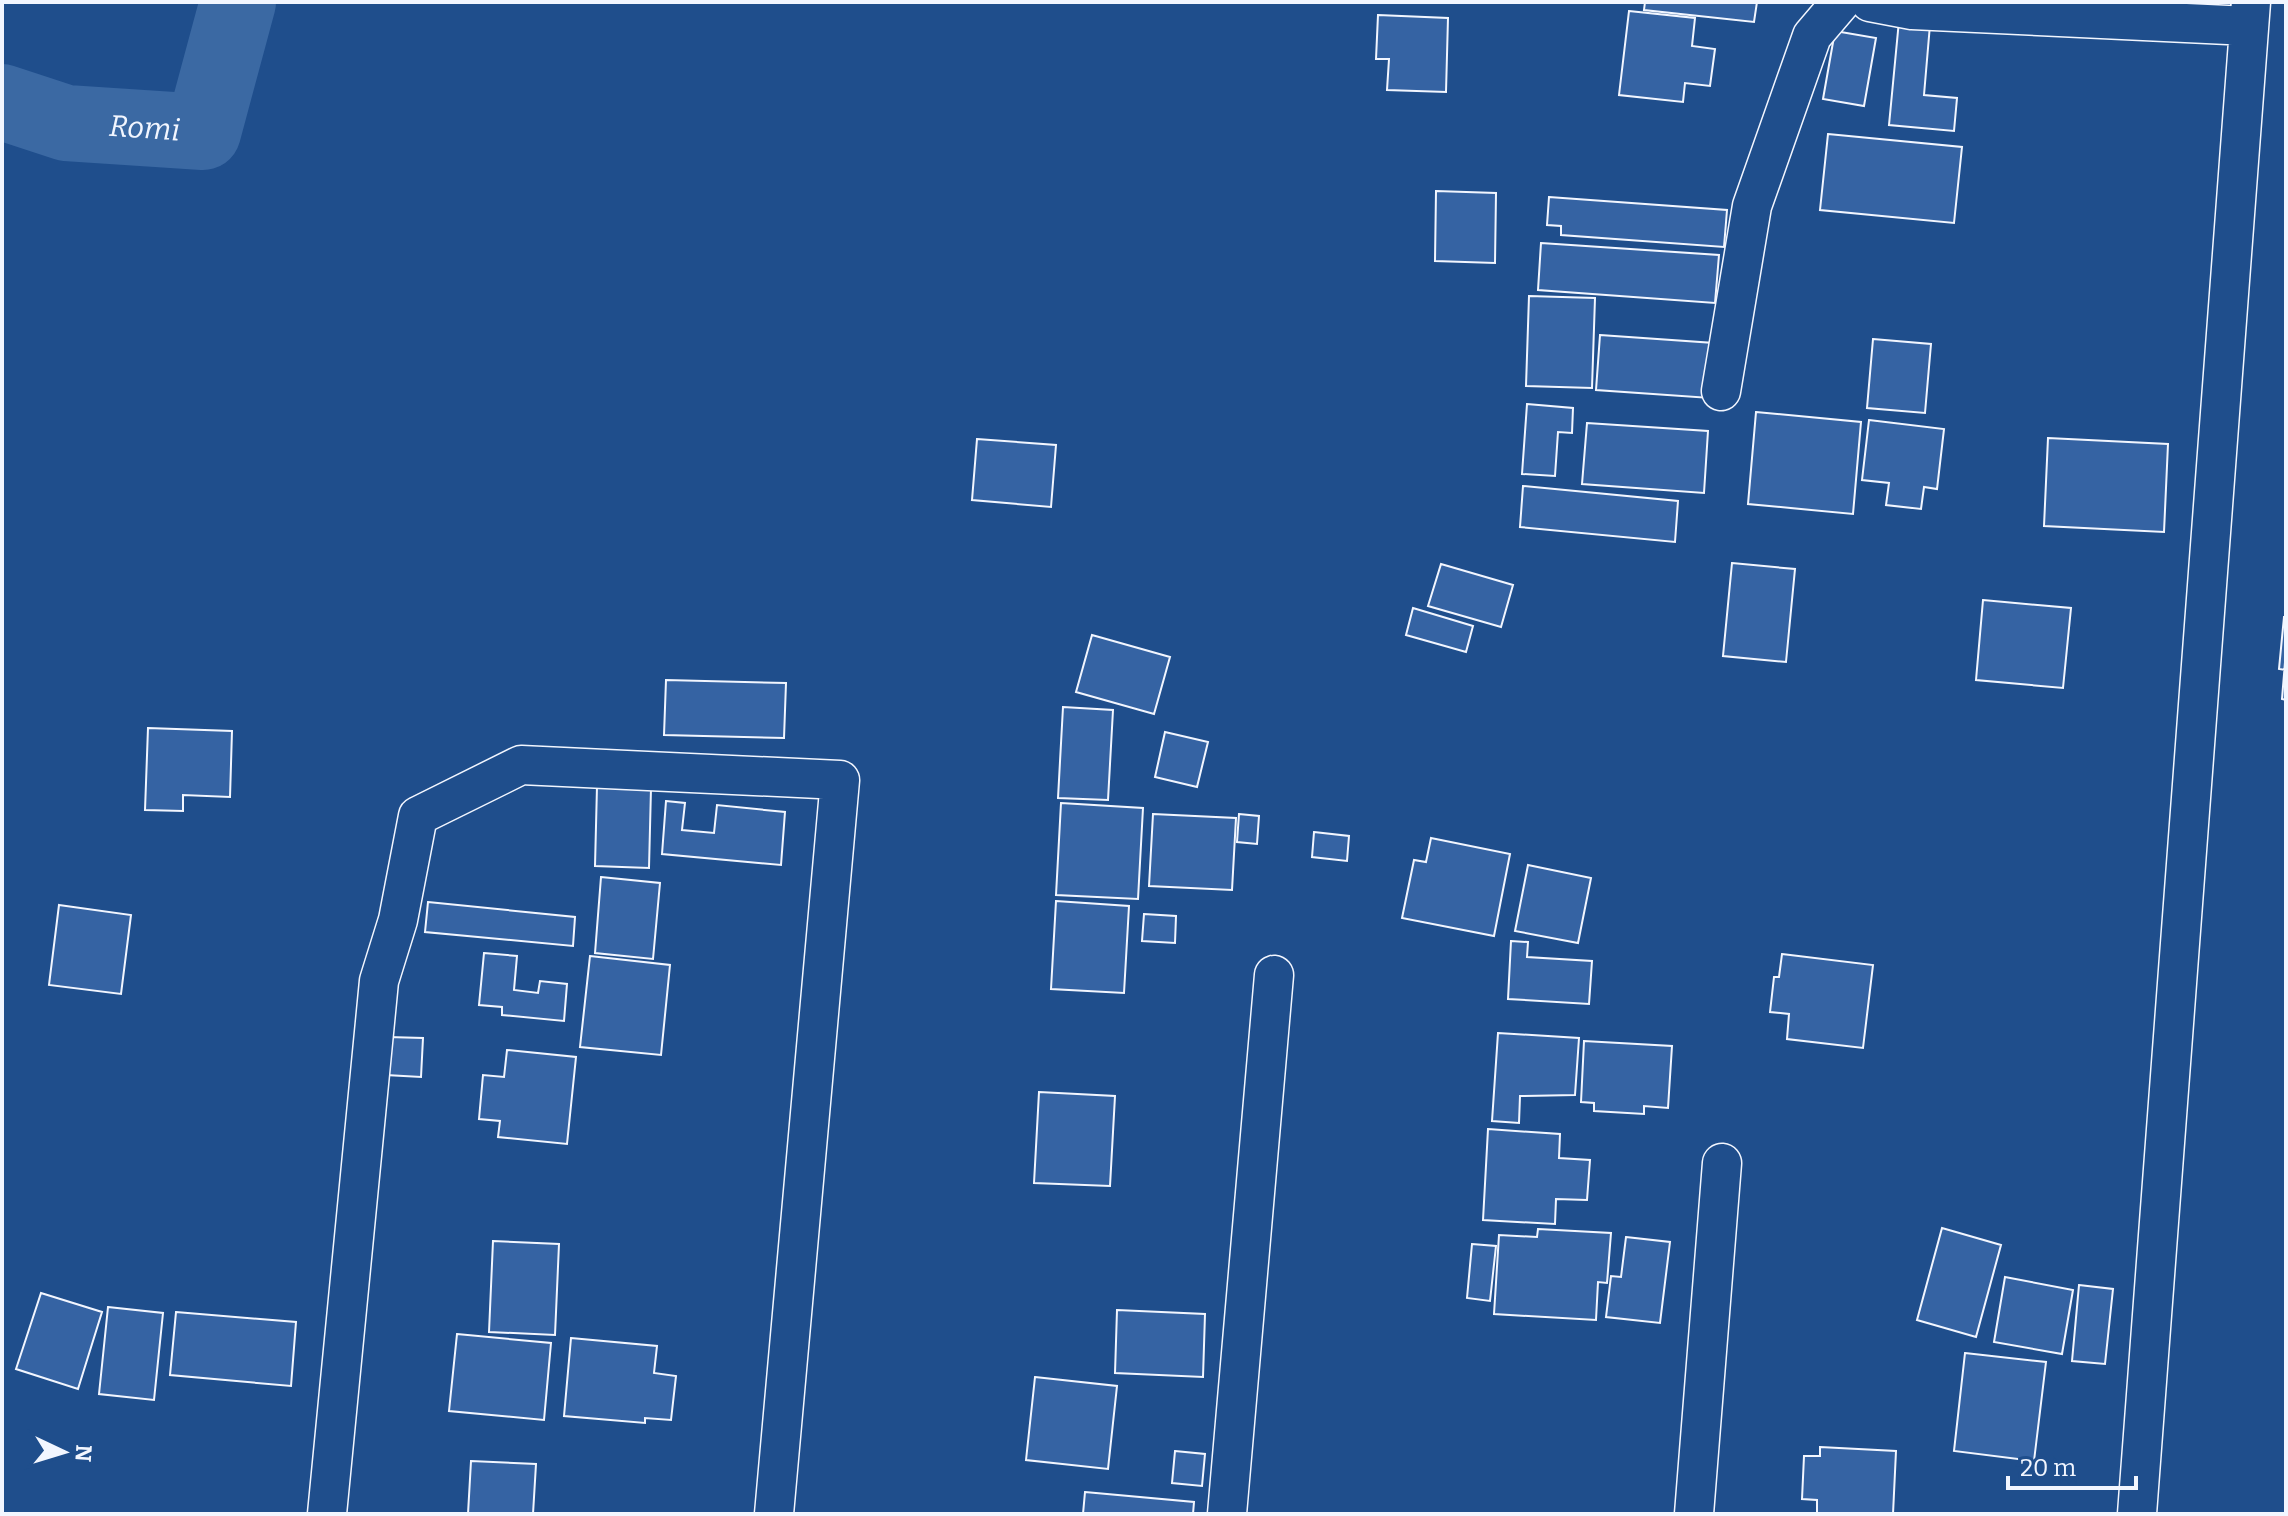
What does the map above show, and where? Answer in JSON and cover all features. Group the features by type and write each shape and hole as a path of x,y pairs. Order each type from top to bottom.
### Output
{"street":[{"path":"1721,391 1752,206 1812,36 1841,2"},
{"path":"1870,2 1912,10 2250,14 2137,1514"},
{"path":"327,1514 379,981 398,920 418,816 521,765 840,780 774,1514"},
{"path":"1227,1514 1274,975"},
{"path":"1694,1514 1722,1163"}],"building":[{"path":"1645,2 1757,2 1754,22 1644,10"},
{"path":"1900,10 1931,13 1924,95 1957,98 1954,131 1889,125"},
{"path":"1629,11 1695,18 1692,46 1715,49 1710,86 1685,83 1683,102 1619,95"},
{"path":"1378,15 1448,18 1446,92 1387,90 1389,59 1376,59"},
{"path":"1835,31 1876,38 1864,106 1823,99"},
{"path":"1828,134 1962,147 1954,223 1820,210"},
{"path":"1436,191 1496,193 1495,263 1435,261"},
{"path":"1549,197 1727,210 1724,247 1561,235 1561,226 1547,225"},
{"path":"1541,243 1719,255 1715,303 1538,290"},
{"path":"1529,296 1595,298 1592,388 1526,386"},
{"path":"1600,335 1714,343 1710,398 1596,390"},
{"path":"1873,339 1931,344 1925,413 1867,408"},
{"path":"1527,404 1573,408 1572,433 1558,432 1555,476 1522,474"},
{"path":"1756,412 1861,422 1853,514 1748,504"},
{"path":"1869,420 1944,429 1937,489 1924,487 1921,509 1886,505 1889,483 1862,480"},
{"path":"1587,423 1708,431 1704,493 1582,484"},
{"path":"2048,438 2168,444 2164,532 2044,526"},
{"path":"977,439 1056,445 1051,507 972,500"},
{"path":"1523,486 1678,501 1675,542 1520,527"},
{"path":"1732,563 1795,569 1786,662 1723,656"},
{"path":"1441,564 1513,585 1501,627 1428,606"},
{"path":"1983,600 2071,608 2063,688 1976,680"},
{"path":"1413,608 1473,626 1466,652 1406,635"},
{"path":"2286,617 2286,670 2279,669"},
{"path":"1092,635 1170,657 1154,714 1076,692"},
{"path":"2286,650 2286,700 2282,699"},
{"path":"666,680 786,683 784,738 664,735"},
{"path":"1063,707 1113,710 1108,800 1058,798"},
{"path":"148,728 232,731 230,797 183,795 183,811 145,810"},
{"path":"1165,732 1208,742 1197,787 1155,777"},
{"path":"597,786 651,788 649,868 595,866"},
{"path":"666,801 685,803 682,830 714,833 717,805 785,812 781,865 662,854"},
{"path":"1061,803 1143,808 1138,899 1056,895"},
{"path":"1153,814 1236,818 1232,890 1149,886"},
{"path":"1239,814 1259,816 1257,844 1237,842"},
{"path":"1314,832 1349,836 1347,861 1312,857"},
{"path":"1431,838 1510,854 1494,936 1402,918 1414,860 1426,862"},
{"path":"1528,865 1591,878 1578,943 1515,931"},
{"path":"601,877 660,883 653,959 595,953"},
{"path":"1056,901 1129,906 1124,993 1051,989"},
{"path":"428,902 575,917 573,946 425,932"},
{"path":"59,905 131,915 121,994 49,985"},
{"path":"1144,914 1176,916 1175,943 1142,941"},
{"path":"1511,941 1528,942 1527,957 1592,961 1589,1004 1508,999"},
{"path":"484,953 517,956 514,990 538,993 540,981 567,984 564,1021 502,1015 502,1007 479,1005"},
{"path":"1782,954 1873,965 1863,1048 1787,1039 1789,1014 1770,1012 1774,977 1779,977"},
{"path":"590,956 670,965 661,1055 580,1047"},
{"path":"1498,1033 1579,1038 1575,1095 1520,1096 1519,1123 1492,1121"},
{"path":"388,1037 423,1038 421,1077 386,1075"},
{"path":"1584,1041 1672,1046 1668,1108 1644,1106 1644,1114 1594,1111 1594,1103 1581,1102"},
{"path":"507,1050 576,1057 567,1144 498,1137 500,1121 479,1119 483,1075 504,1077"},
{"path":"1039,1092 1115,1096 1110,1186 1034,1183"},
{"path":"1488,1129 1560,1134 1559,1158 1590,1160 1587,1200 1556,1199 1555,1224 1483,1220"},
{"path":"1942,1228 2001,1245 1976,1337 1917,1320"},
{"path":"1538,1229 1611,1233 1607,1283 1598,1282 1596,1320 1494,1314 1499,1235 1537,1237"},
{"path":"1626,1237 1670,1242 1660,1323 1606,1317 1611,1276 1621,1277"},
{"path":"493,1241 559,1244 555,1335 489,1332"},
{"path":"1472,1244 1496,1246 1490,1301 1467,1298"},
{"path":"2005,1277 2073,1290 2062,1354 1994,1342"},
{"path":"2079,1285 2113,1289 2105,1364 2072,1361"},
{"path":"41,1293 102,1312 78,1389 16,1369"},
{"path":"108,1307 163,1313 154,1400 99,1394"},
{"path":"1117,1310 1205,1314 1203,1377 1115,1373"},
{"path":"176,1312 296,1322 291,1386 170,1375"},
{"path":"457,1334 551,1343 544,1420 449,1411"},
{"path":"571,1338 657,1346 654,1373 676,1376 671,1420 645,1418 645,1423 564,1416"},
{"path":"1965,1353 2046,1362 2034,1461 1954,1451"},
{"path":"1035,1377 1117,1386 1108,1469 1026,1460"},
{"path":"1820,1447 1896,1451 1893,1514 1817,1514 1817,1500 1802,1499 1804,1456 1820,1456"},
{"path":"1175,1451 1205,1454 1202,1486 1172,1483"},
{"path":"471,1461 536,1464 533,1514 468,1514"},
{"path":"1085,1492 1194,1502 1193,1514 1083,1514"}],"waterway":[{"name":"Romi","path":"2,102 66,123 203,132 238,2"}]}
